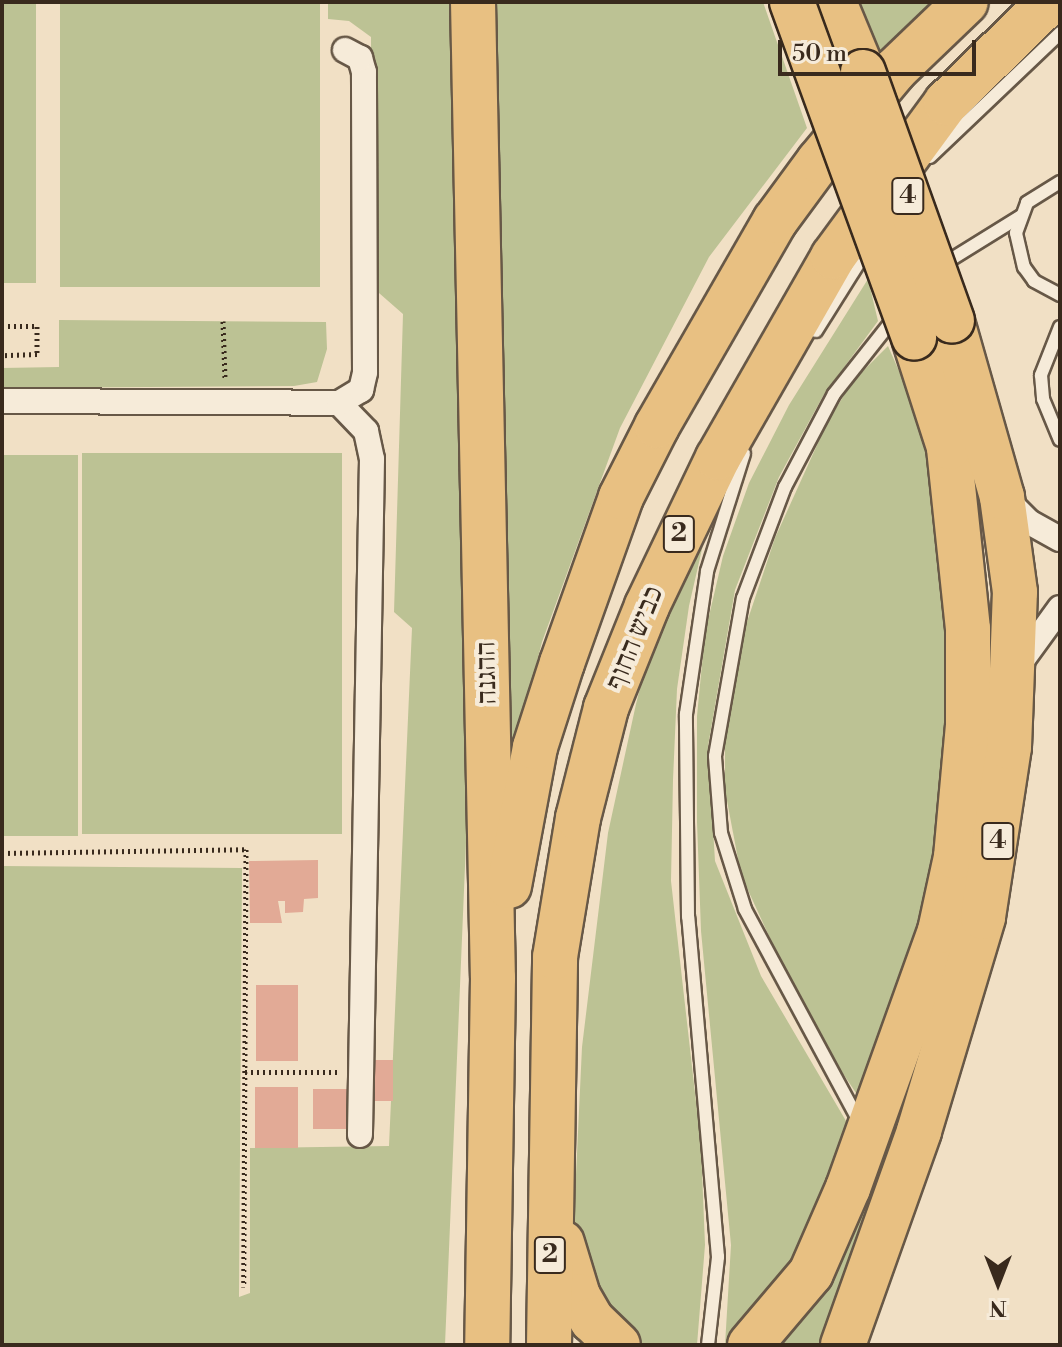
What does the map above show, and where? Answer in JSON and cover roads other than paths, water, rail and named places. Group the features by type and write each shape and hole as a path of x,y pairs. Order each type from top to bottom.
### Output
{"highway":[{"name":"ההגנה","path":"473,2 493,978 487,1345"},
{"path":"750,1345 811,1273 866,1141 940,931 964,797 970,669 956,497 926,319 792,2"},
{"name":"4","path":"837,2 863,72 926,319 978,396 1001,492 1015,592 1015,672 997,848 983,917 919,1131 843,1345"},
{"name":"כביש החוף","path":"493,978 535,747 621,497 702,343 775,221 895,70 966,2"},
{"name":"כביש החוף","path":"549,1345 555,957 578,818 606,708 647,606 725,444 833,257 946,103 1049,2"},
{"path":"551,1166 565,1261 578,1296 592,1320 618,1345"}],"street":[{"path":"2,401 339,403 361,390 365,372 364,72 360,58 345,50"},
{"path":"339,403 366,431 372,459 360,1135"},
{"path":"1001,492 1029,522 1060,539"},
{"path":"1015,672 1035,636 1060,608"}],"lane":[{"path":"895,208 927,160 1060,33"},
{"path":"1060,182 1037,193 1021,216 1016,233 1024,267 1034,281 1060,295"},
{"path":"921,289 950,257 1021,216"},
{"path":"806,347 887,220"},
{"path":"866,1141 745,909 721,833 715,756 729,653 743,598 785,487 834,394 926,319"},
{"path":"1060,327 1041,375 1047,412 1060,440"},
{"path":"708,1345 718,1257 688,917 686,714 707,571 734,476 751,438"}]}
